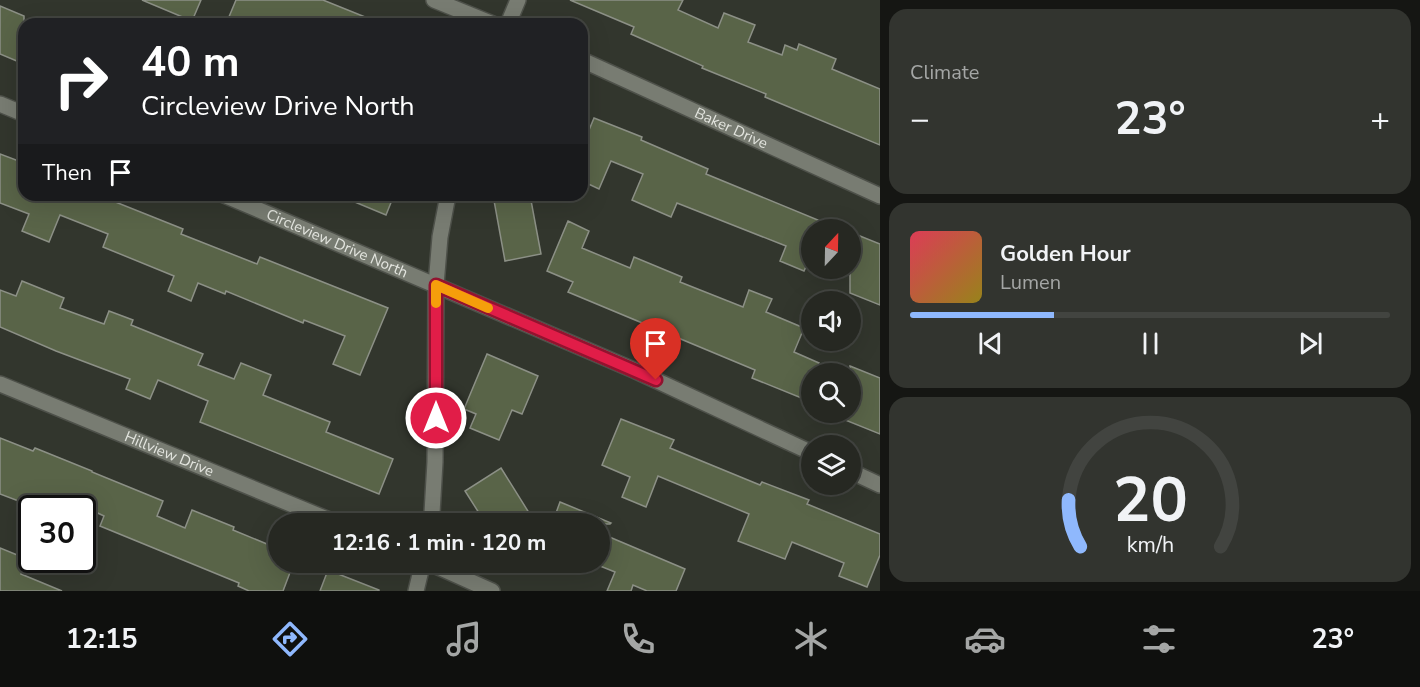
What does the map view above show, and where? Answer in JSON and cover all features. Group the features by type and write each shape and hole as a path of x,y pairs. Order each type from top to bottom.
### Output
{"street":[{"path":"434,0 478,18"},
{"path":"510,18 518,0"},
{"name":"Baker Drive","path":"588,63 880,196"},
{"path":"0,104 18,112"},
{"name":"Circleview Drive North","path":"238,201 636,371 801,448"},
{"path":"432,513 435,462 436,285 440,237 447,201"},
{"name":"Hillview Drive","path":"0,384 312,513"},
{"path":"861,476 880,485"},
{"path":"416,591 422,573"},
{"path":"450,573 492,591"}],"building":[{"path":"142,0 201,0 193,18 185,18"},
{"path":"236,0 323,0 368,18 228,18"},
{"path":"570,0 683,0 678,10 718,28 724,13 755,25 748,42 782,55 785,45 797,50 799,44 836,59 832,69 880,89 880,145 702,68 703,66 631,34 634,27"},
{"path":"0,6 24,18 18,18 18,62 0,54"},
{"path":"594,118 642,137 641,140 708,169 706,174 815,219 801,219 801,270 780,261 786,246 677,203 671,217 632,200 643,174 611,161 599,189 588,184 588,132"},
{"path":"0,154 18,161 18,201 113,201 183,229 181,234 257,264 260,257 388,308 360,375 333,364 345,336 304,320 303,323 226,291 225,294 198,283 191,301 168,291 174,276 103,247 108,234 60,215 49,242 22,231 29,214 0,203"},
{"path":"352,201 392,201 386,215"},
{"path":"494,201 531,201 541,254 505,261"},
{"path":"568,221 589,231 582,248 630,268 634,257 682,277 680,282 743,307 749,290 772,299 766,312 801,327 801,335 794,352 819,363 801,363 801,398 752,378 755,370 568,292 573,282 547,271"},
{"path":"861,236 880,244 880,305 861,297 861,291 850,291 850,279 861,279"},
{"path":"22,281 64,298 60,308 104,324 109,311 133,320 131,325 203,354 198,365 234,379 241,363 271,375 263,395 330,422 326,432 393,459 379,494 200,422 208,401 158,380 150,399 126,389 130,379 0,327 0,290 16,296"},
{"path":"487,354 538,376 522,414 512,410 499,440 470,428 476,414 464,409"},
{"path":"861,370 880,378 880,434 853,423 861,423"},
{"path":"621,419 674,440 670,448 760,485 762,482 809,500 807,504 880,534 880,555 867,587 839,576 844,563 792,542 785,559 738,541 749,514 658,476 646,507 622,497 630,477 602,465"},
{"path":"0,438 33,451 35,448 163,501 157,516 185,528 192,510 234,527 233,530 268,544 268,573 290,573 283,591 249,591 238,586 239,583 100,526 104,516 96,512 96,495 18,495 18,501 0,494"},
{"path":"501,468 529,513 479,513 465,491"},
{"path":"560,502 587,513 556,513"},
{"path":"610,537 685,569 676,591 647,591 633,585 631,591 607,591 615,572 610,570"},
{"path":"0,548 18,555 18,573 62,591 0,591"},
{"path":"327,573 336,573 379,590 379,591 320,591"}],"slow traffic":[{"path":"436,303 436,285 488,308"}],"route":[{"path":"436,418 436,285 656,380"}]}
